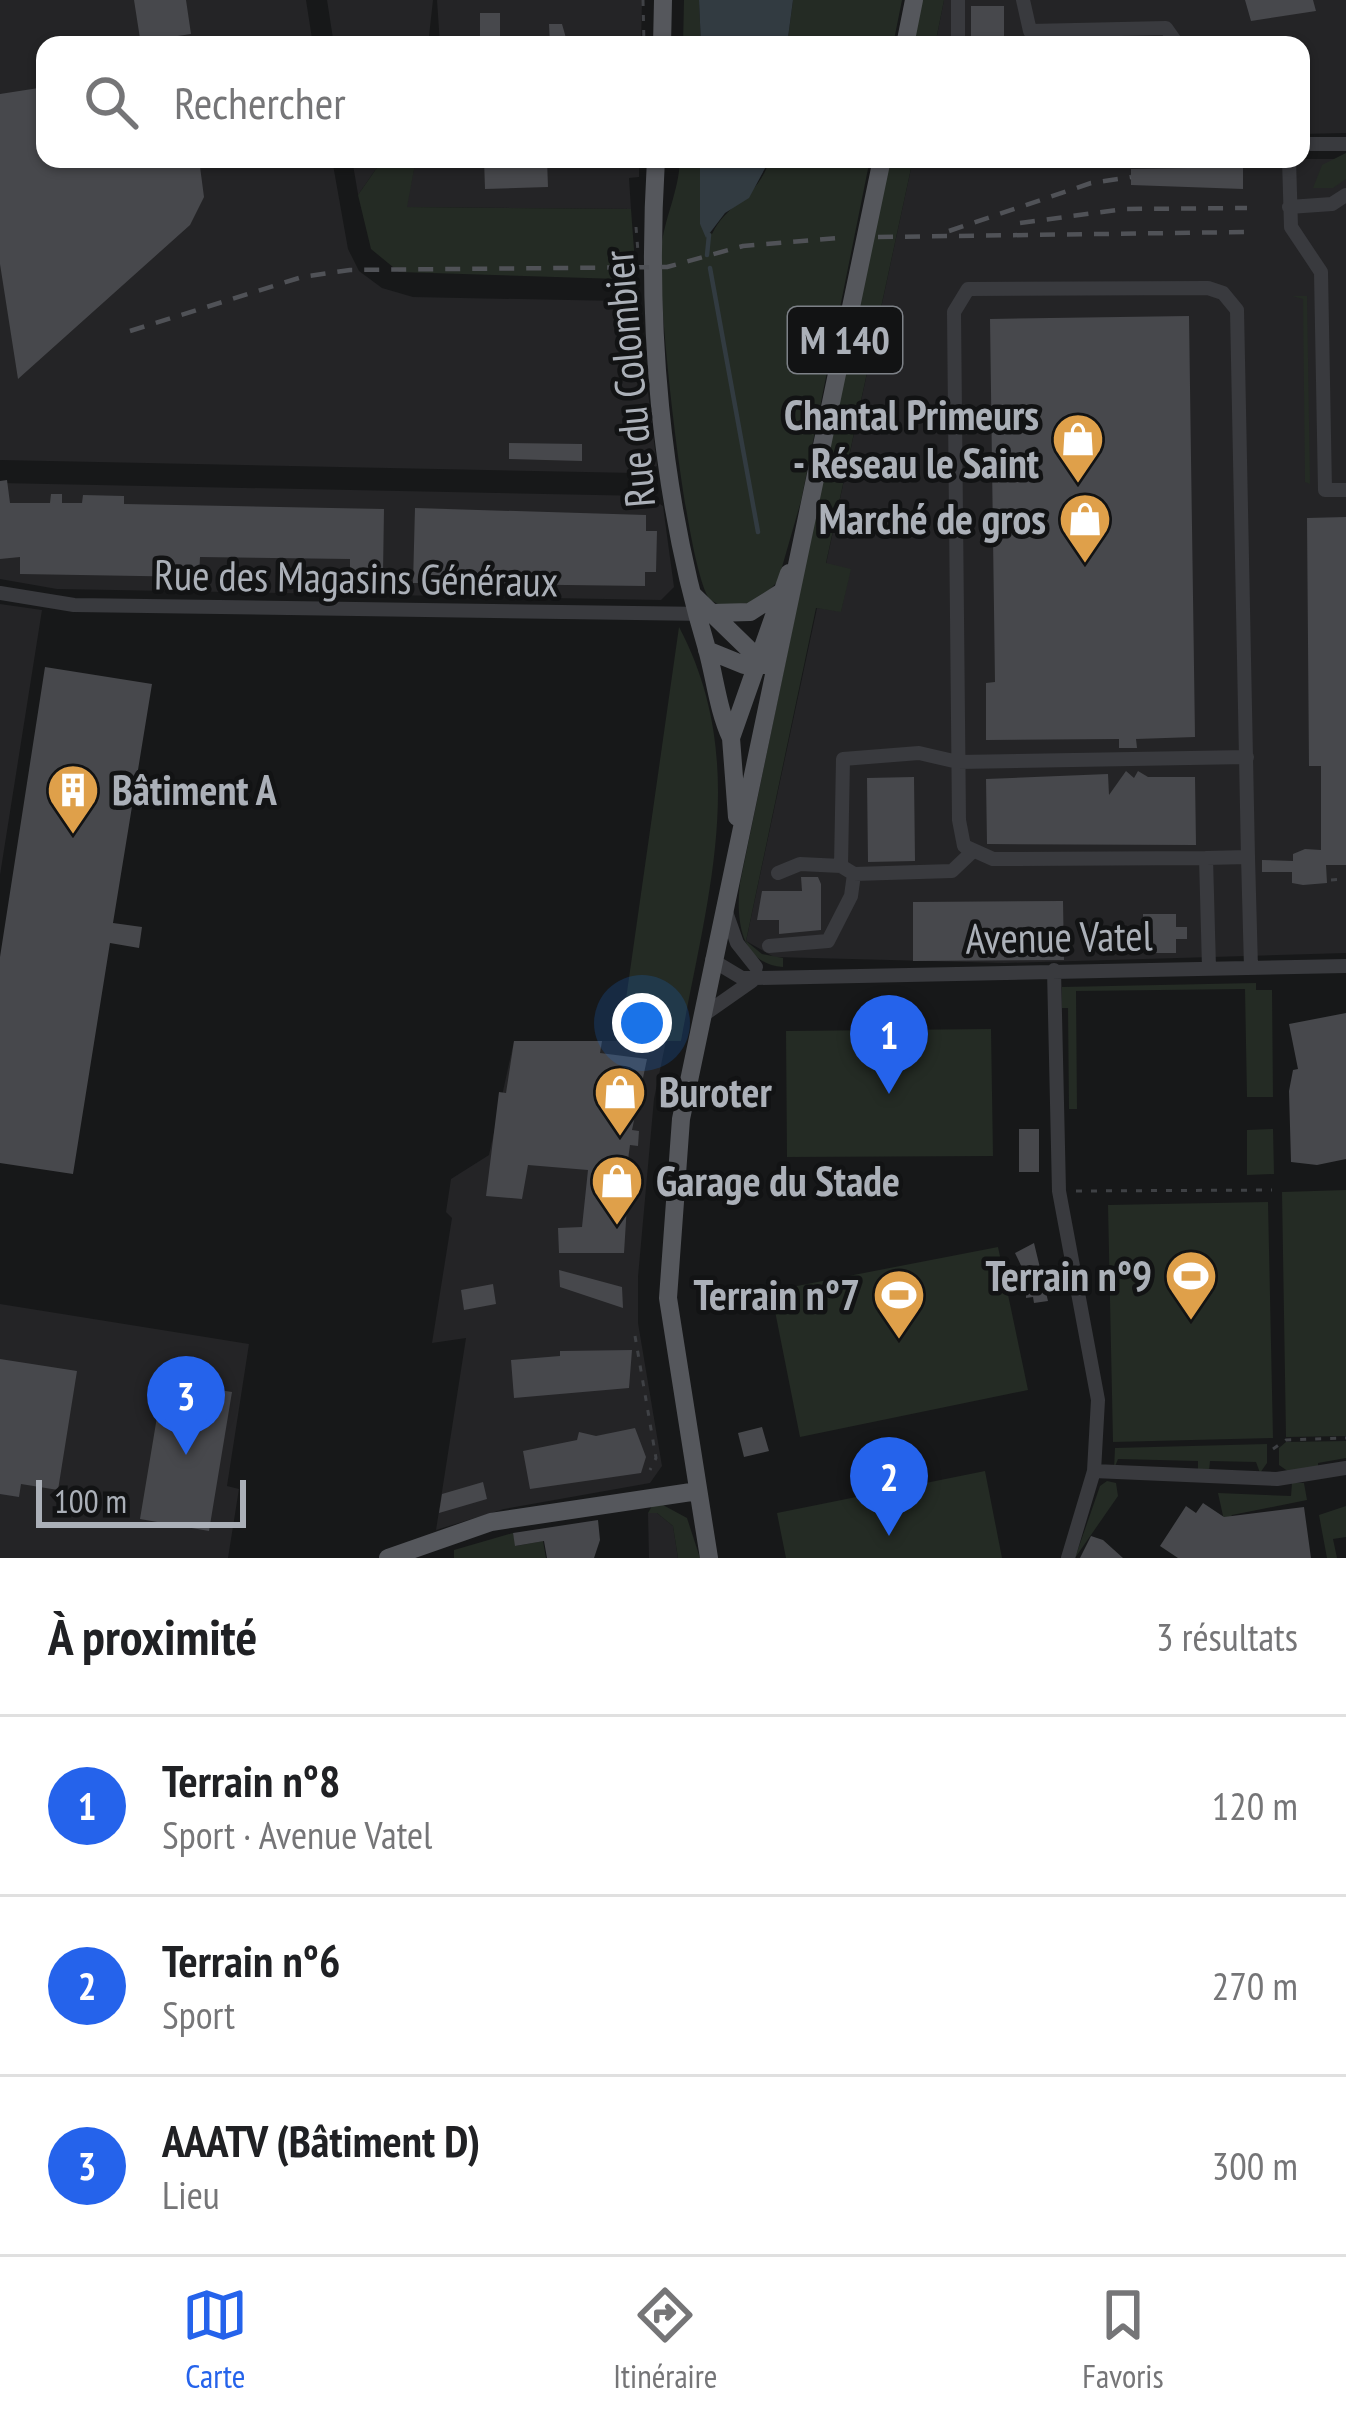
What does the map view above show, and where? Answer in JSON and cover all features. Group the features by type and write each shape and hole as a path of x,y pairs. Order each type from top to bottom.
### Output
{"main road":[{"path":"662,36 663,0"},
{"path":"907,36 914,0"},
{"name":"Rue du Colombier","path":"656,168 651,317 690,591 704,615 707,650 731,738"},
{"name":"M 140","path":"739,840 731,738 766,665 808,521 880,168"},
{"name":"M 140","path":"739,840 766,665 782,592 808,521"},
{"path":"704,615 750,612 782,592"},
{"path":"704,615 766,665"},
{"path":"707,650 766,665"},
{"path":"709,1558 678,1384 668,1261 681,1119 739,840"},
{"path":"388,1558 513,1517 698,1492"}],"street":[{"path":"958,0 958,36"},
{"path":"1023,0 1030,31 1166,28 1172,36"},
{"path":"1310,144 1346,144"},
{"path":"1289,168 1291,227 1322,272 1325,490 1346,490"},
{"path":"1289,207 1332,204 1346,195"},
{"path":"1249,856 993,859 971,853 959,835 955,312 968,290 1208,288 1223,293 1237,310 1247,757 1249,856 1251,968"},
{"name":"Rue des Magasins Généraux","path":"0,593 74,605 704,615"},
{"path":"769,946 828,941 850,896 843,759 920,753 958,762 1247,757"},
{"path":"778,873 800,864 848,870 952,871 971,853"},
{"path":"1206,858 1209,968"},
{"path":"700,1018 725,995 762,974 737,943 724,906"},
{"name":"Avenue Vatel","path":"712,960 762,974 1346,967"},
{"path":"1054,970 1059,1184 1096,1378 1094,1471 1068,1558"},
{"path":"1094,1471 1277,1479 1346,1468"}],"path":[{"path":"644,0 644,36"},
{"path":"1331,880 1346,879"},
{"path":"1059,1184 1272,1190"},
{"path":"634,1336 656,1458 650,1469"},
{"path":"1273,1449 1286,1440 1346,1438"}],"shaded area":[{"path":"0,0 306,0 312,36 36,36 36,168 334,168 348,249 359,271 382,288 413,297 619,301 639,318 657,466 635,473 0,460"},
{"path":"327,0 433,0 429,36 333,36"},
{"path":"437,0 642,0 641,36 439,36"},
{"path":"684,0 699,0 701,36 683,36"},
{"path":"699,0 793,0 788,36 701,36"},
{"path":"793,0 902,0 895,36 788,36"},
{"path":"921,0 944,0 937,36 914,36"},
{"path":"944,0 1346,0 1346,133 1310,134 1310,36 937,36"},
{"path":"1346,153 1346,179 1333,188 1313,188 1322,165"},
{"path":"1310,159 1346,159 1346,953 1004,963 774,957 746,941 817,608 841,611 850,570 826,564 911,168 1310,168"},
{"path":"354,168 377,168 358,195"},
{"path":"377,168 414,168 407,207 631,209 635,263 619,279 399,272 371,249 358,195"},
{"path":"414,168 639,168 639,177 629,178 631,209 406,207"},
{"path":"679,168 700,168 700,224 712,234 766,168 868,168 801,501 778,581 758,602 722,606 710,600 692,539 668,374 661,278 663,238"},
{"path":"700,168 765,168 749,198 725,213 706,238 700,224"},
{"path":"887,168 911,168 826,563 851,569 841,612 816,608 746,941 762,954 783,958 783,967 768,964 749,948 744,937 740,924 740,883"},
{"path":"1292,296 1307,296 1310,484 1305,482 1303,299"},
{"path":"0,483 647,496 663,506 674,587 661,600 57,589 0,579"},
{"path":"0,604 42,610 0,875"},
{"path":"679,627 701,678 713,729 718,781 710,884 681,1041 620,1041"},
{"path":"1256,983 1256,990 1272,990 1273,1097 1247,1097 1245,989 1076,991 1077,1109 1069,1109 1068,1008 1062,1008 1062,987"},
{"path":"991,1029 993,1156 787,1157 786,1031"},
{"path":"514,1041 666,1041 654,1099 638,1277 638,1323 662,1466 650,1483 504,1509 436,1530 466,1338 432,1343 452,1218 446,1212 451,1179 489,1155"},
{"path":"1273,1129 1274,1174 1247,1175 1247,1130"},
{"path":"1346,1190 1346,1436 1286,1437 1282,1192"},
{"name":"Terrain n°9","path":"1268,1202 1273,1438 1113,1442 1108,1205"},
{"name":"Terrain n°7","path":"998,1247 1028,1390 800,1437 771,1291"},
{"path":"0,1304 249,1344 227,1486 239,1489 228,1558 0,1558"},
{"path":"1346,1441 1346,1458 1318,1463 1318,1469 1289,1472 1279,1465 1279,1448 1286,1442"},
{"path":"1267,1444 1267,1463 1260,1473 1256,1462 1210,1461 1209,1471 1198,1471 1198,1461 1118,1459 1114,1469 1115,1448"},
{"path":"985,1471 1002,1558 786,1558 777,1513"},
{"path":"1107,1481 1116,1483 1118,1496 1075,1558 1100,1486"},
{"path":"1292,1483 1304,1483 1307,1500 1232,1515 1225,1525 1218,1493 1291,1496"},
{"path":"663,1505 687,1518 700,1558 678,1558 673,1526 657,1513 648,1513 652,1506"},
{"path":"1346,1506 1346,1537 1333,1539 1337,1558 1327,1558 1319,1515"},
{"path":"648,1513 657,1513 673,1526 678,1558 649,1558"},
{"path":"513,1533 516,1546 543,1541 546,1558 454,1558 454,1550"}],"building":[{"path":"134,0 186,0 191,34 140,36"},
{"path":"1245,0 1313,0 1316,11 1251,21"},
{"path":"971,6 1004,6 1004,36 971,36"},
{"path":"480,13 500,13 500,36 480,36"},
{"path":"549,24 562,24 565,36 550,36"},
{"path":"36,88 36,168 200,168 204,197 190,225 18,379 0,264 0,94"},
{"path":"484,168 547,168 548,187 485,189"},
{"path":"1243,168 1243,189 1131,185 1131,169"},
{"path":"1189,316 1195,737 1136,739 1137,748 1119,748 1119,739 986,740 986,683 995,682 990,319"},
{"path":"509,443 582,444 582,461 509,459"},
{"path":"7,480 10,503 50,503 51,494 62,494 62,503 82,503 83,495 124,496 124,504 384,509 383,573 350,572 350,559 200,557 199,577 20,574 20,557 0,559 0,481"},
{"path":"415,508 646,515 646,531 657,531 656,572 645,572 645,586 413,583"},
{"path":"1346,517 1346,865 1326,865 1327,883 1303,885 1292,883 1292,872 1262,872 1262,860 1293,861 1293,854 1305,849 1321,850 1321,766 1309,766 1307,518"},
{"name":"Bâtiment A","path":"45,667 152,684 113,923 142,927 139,948 110,943 73,1174 0,1163 0,957"},
{"path":"1126,771 1134,778 1138,771 1148,777 1195,777 1196,845 987,844 986,779 1108,774 1109,795"},
{"path":"914,777 915,861 868,862 867,778"},
{"path":"801,877 818,877 821,884 821,930 779,934 779,920 757,920 762,891 802,891"},
{"path":"1063,901 1064,960 913,961 913,902"},
{"path":"1143,914 1176,914 1176,927 1187,927 1187,939 1176,939 1176,953 1143,953"},
{"path":"1346,1013 1346,1159 1317,1165 1291,1162 1289,1091 1293,1070 1298,1069 1289,1024"},
{"path":"514,1041 602,1041 600,1053 647,1059 632,1130 639,1131 638,1146 630,1145 624,1189 628,1189 624,1253 559,1253 558,1228 582,1227 588,1170 528,1165 522,1199 486,1196 499,1092 506,1093"},
{"path":"1019,1129 1039,1129 1039,1172 1019,1172"},
{"path":"1034,1243 1048,1301 1034,1303 1033,1297 1026,1298 1026,1276 1015,1253"},
{"path":"559,1270 622,1287 623,1308 560,1287"},
{"path":"493,1284 496,1304 464,1310 461,1290"},
{"path":"632,1350 629,1388 514,1398 511,1360 560,1356 560,1351"},
{"path":"0,1359 77,1371 58,1490 21,1484 19,1497 0,1494"},
{"path":"163,1381 232,1392 209,1531 140,1519"},
{"path":"762,1427 769,1451 744,1457 738,1433"},
{"path":"635,1428 646,1457 641,1473 530,1489 523,1451 577,1440 579,1432 596,1436"},
{"path":"483,1482 487,1499 439,1513 442,1494"},
{"path":"1203,1503 1224,1517 1304,1507 1311,1558 1178,1558 1160,1546 1186,1506 1196,1513"},
{"path":"598,1520 600,1540 594,1558 547,1558 544,1541 515,1546 513,1533"},
{"path":"1091,1536 1103,1540 1123,1558 1080,1558"}],"waterway":[{"path":"707,255 709,235"},
{"path":"710,268 758,532"}],"railway":[{"path":"949,231 1091,183 1131,177"},
{"path":"1020,223 1124,209 1247,208"},
{"path":"878,237 1248,232"},
{"path":"130,331 302,277 350,270 667,267 743,246 839,238"}],"place":[{"name":"Chantal Primeurs - Réseau le Saint","path":"1078,485"},
{"name":"Marché de gros","path":"1085,565"},
{"name":"Bâtiment A","path":"73,836"},
{"name":"Terrain n°8","path":"889,1094"},
{"name":"Buroter","path":"620,1138"},
{"name":"Garage du Stade","path":"617,1227"},
{"name":"Terrain n°9","path":"1191,1322"},
{"name":"Terrain n°7","path":"899,1341"},
{"name":"AAATV (Bâtiment D)","path":"186,1455"},
{"name":"Terrain n°6","path":"889,1536"}]}
